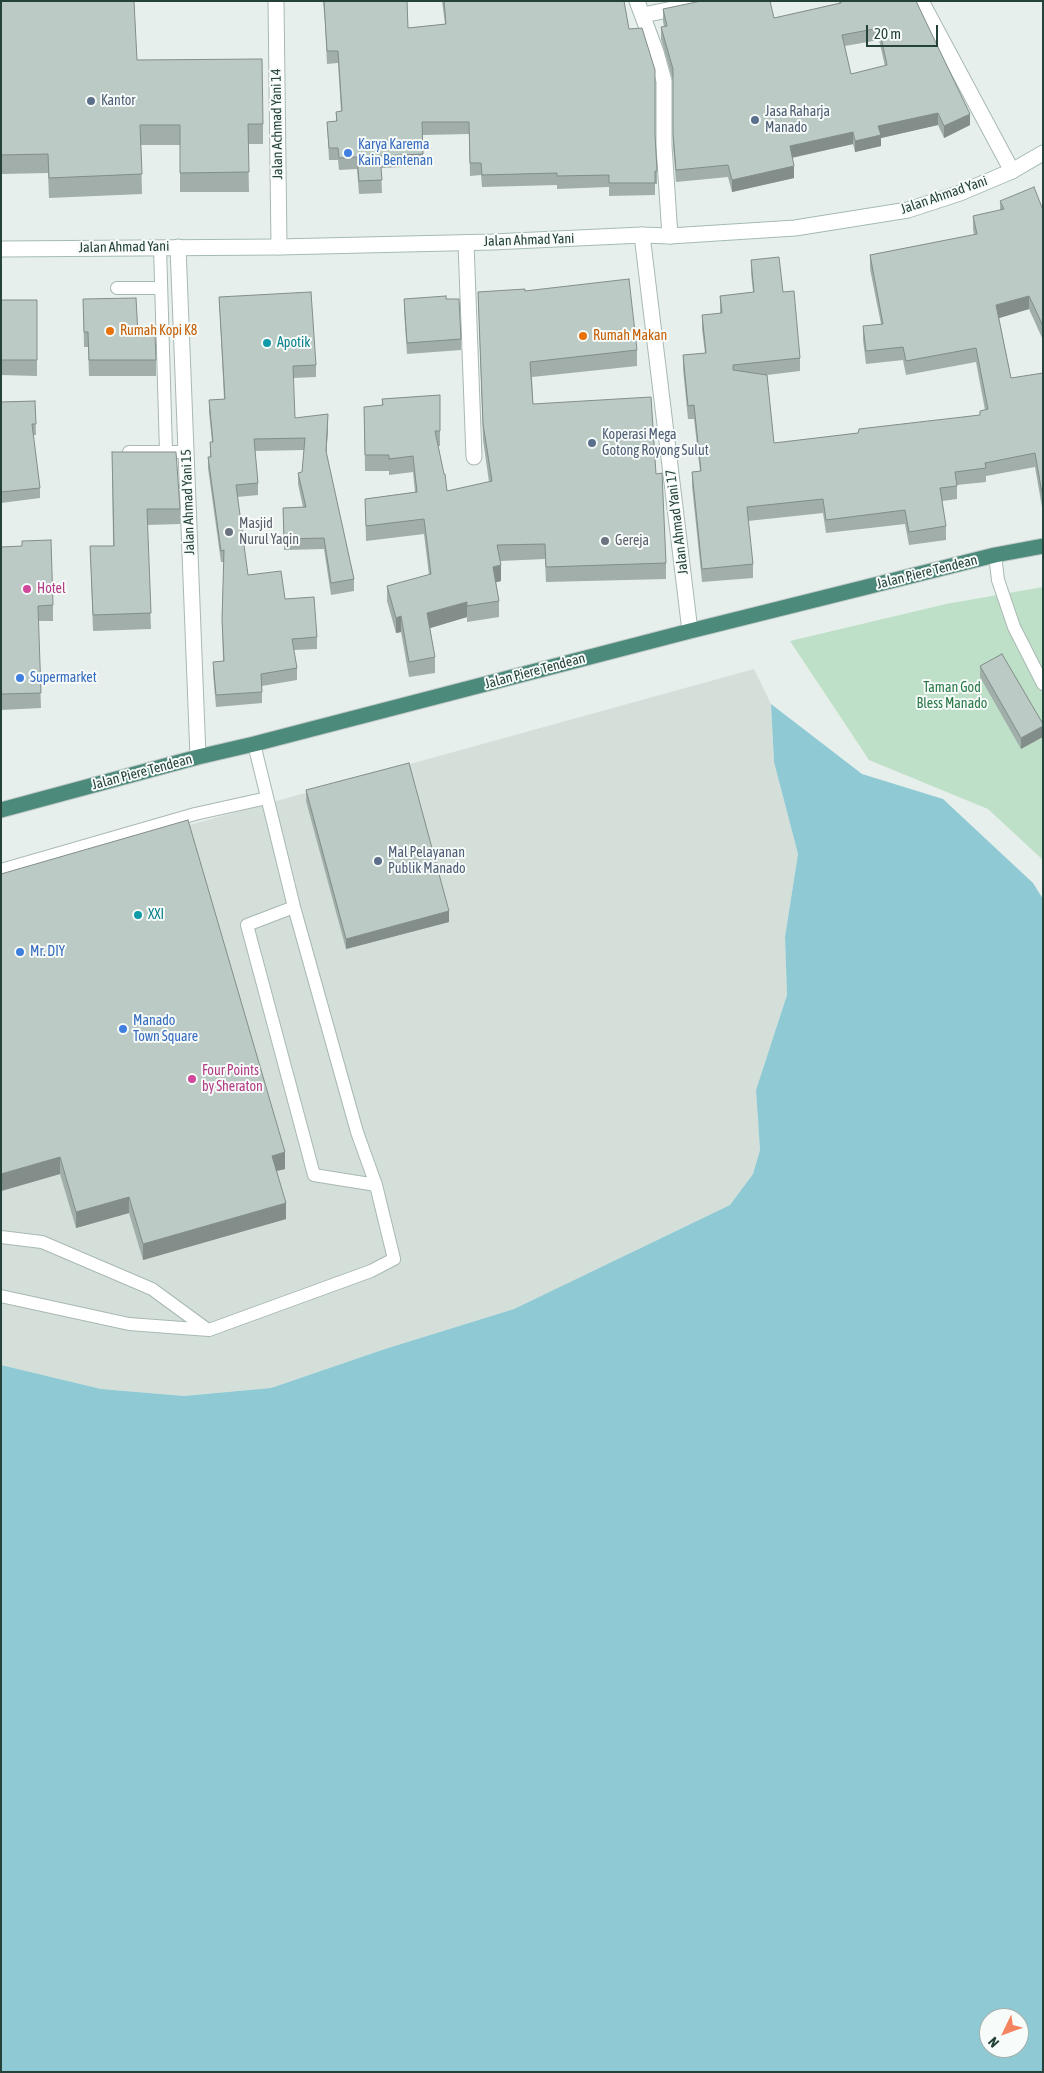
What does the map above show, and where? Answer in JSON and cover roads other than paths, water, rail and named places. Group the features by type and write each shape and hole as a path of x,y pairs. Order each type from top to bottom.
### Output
{"highway":[{"name":"Jalan Piere Tendean","path":"1,810 198,757 690,631 995,555 1043,546"},
{"name":"Jalan Piere Tendean","path":"1,805 28,803"}],"street":[{"name":"Jalan Achmad Yani 14","path":"276,1 279,247"},
{"path":"670,236 664,146 664,81 640,8 713,1"},
{"path":"921,1 1012,171"},
{"name":"Jalan Ahmad Yani","path":"1,249 279,247 466,243 642,235 670,236 795,228 908,210 960,193 1012,171 1043,153"},
{"name":"Jalan Ahmad Yani 17","path":"642,235 690,631"},
{"path":"466,243 474,457"},
{"name":"Jalan Ahmad Yani 15","path":"178,247 198,757"}],"lane":[{"path":"160,247 166,452"},
{"path":"117,288 161,288"},
{"path":"164,402 184,401"},
{"path":"116,452 186,452"},
{"path":"995,555 998,580 1014,627 1043,684"},
{"path":"1,1296 129,1324 209,1330 371,1271 394,1259 376,1185 357,1132 294,907 254,744"},
{"path":"1,870 195,814 267,798"},
{"path":"294,907 247,925 314,1175 376,1185"},
{"path":"1,1237 42,1242 152,1289 209,1330"}],"water":[{"path":"771,704 862,774 943,799 1033,883 1043,899 1043,2072 1,2072 1,1365 101,1389 184,1396 271,1388 385,1349 514,1309 730,1205 753,1174 760,1150 756,1090 787,995 785,937 798,854 774,762"}],"place":[{"name":"Kantor","path":"91,101"},
{"name":"Jasa Raharja Manado","path":"755,120"},
{"name":"Karya Karema Kain Bentenan","path":"348,153"},
{"name":"Rumah Kopi K8","path":"110,331"},
{"name":"Rumah Makan","path":"583,336"},
{"name":"Apotik","path":"267,343"},
{"name":"Koperasi Mega Gotong Royong Sulut","path":"592,443"},
{"name":"Masjid Nurul Yaqin","path":"229,532"},
{"name":"Gereja","path":"605,541"},
{"name":"Hotel","path":"27,589"},
{"name":"Supermarket","path":"20,678"},
{"name":"Mal Pelayanan Publik Manado","path":"378,861"},
{"name":"XXI","path":"138,915"},
{"name":"Mr. DIY","path":"20,952"},
{"name":"Manado Town Square","path":"123,1029"},
{"name":"Four Points by Sheraton","path":"192,1079"}],"park label":[{"name":"Taman God Bless Manado","path":"952,696"}]}
